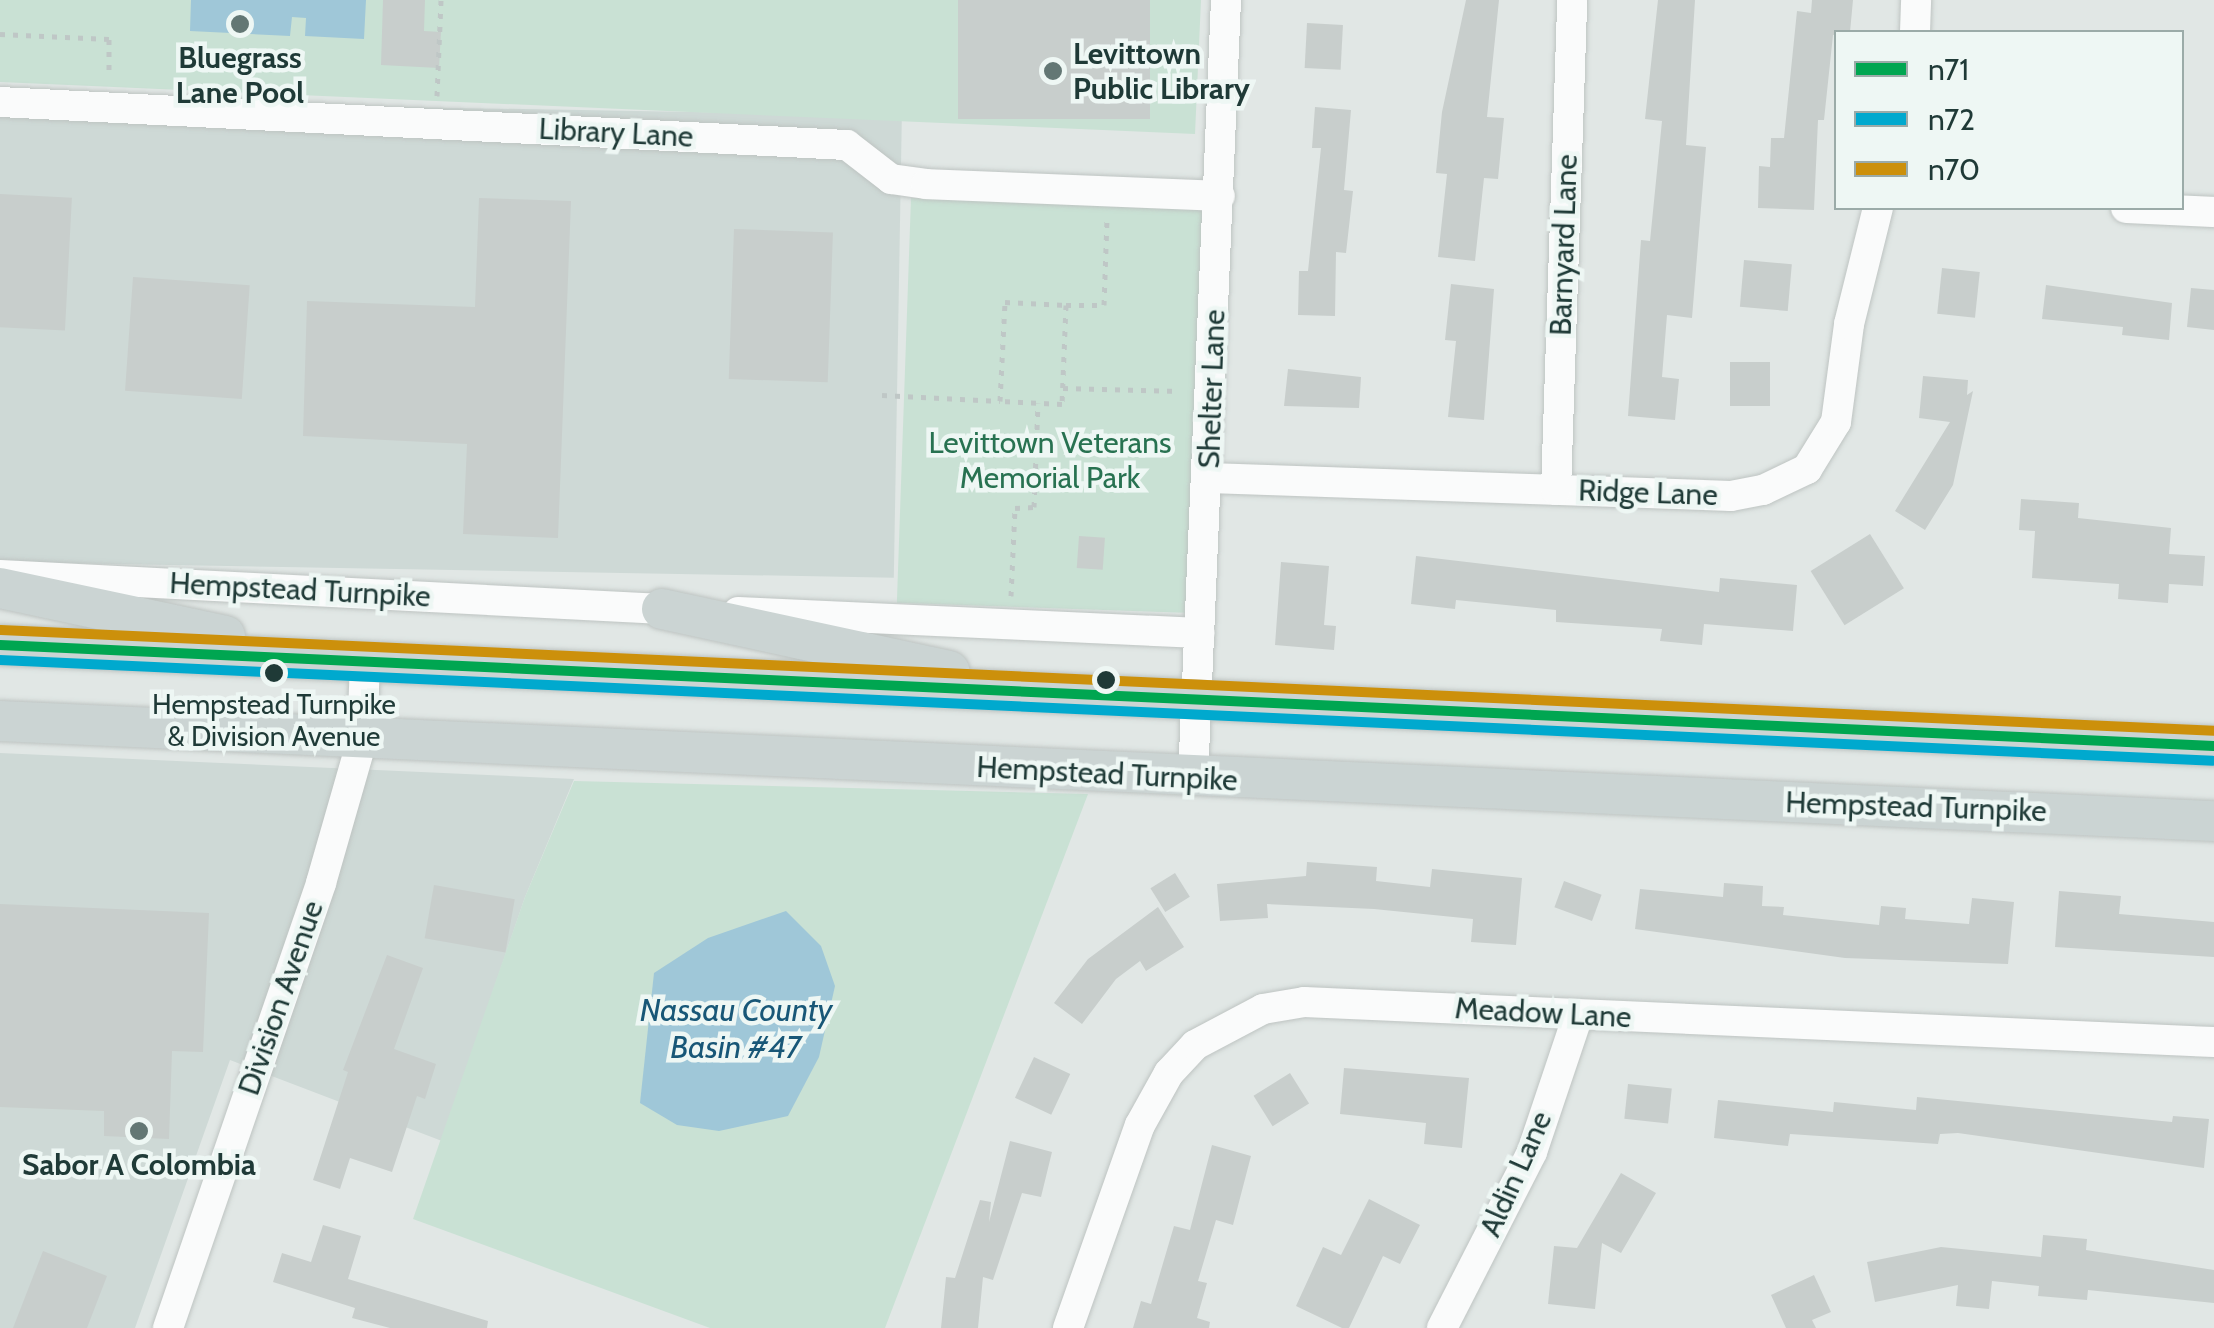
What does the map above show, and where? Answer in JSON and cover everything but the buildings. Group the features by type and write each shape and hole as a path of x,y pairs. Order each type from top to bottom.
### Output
{"main road":[{"path":"0,588 353,661"},
{"path":"662,608 1061,695"},
{"path":"0,645 2214,746"},
{"name":"Hempstead Turnpike","path":"0,721 1193,778 2214,821"}],"street":[{"name":"Shelter Lane","path":"1193,778 1209,478 1226,0"},
{"name":"Barnyard Lane","path":"1556,490 1572,0"},
{"path":"1915,30 1916,0"},
{"name":"Library Lane","path":"0,102 848,145 891,179 1220,196"},
{"name":"Ridge Lane","path":"1209,478 1731,496 1763,490 1807,468 1836,422 1849,324 1878,210"},
{"path":"2170,210 2214,212"},
{"name":"Hempstead Turnpike","path":"0,575 1200,633"},
{"name":"Division Avenue","path":"172,1327 321,883 362,740 353,661"},
{"name":"Meadow Lane","path":"1068,1328 1140,1125 1169,1073 1196,1046 1240,1018 1304,1002 2214,1042"},
{"name":"Aldin Lane","path":"1442,1328 1532,1152 1578,1015"}],"path":[{"path":"436,124 441,0"},
{"path":"0,34 109,39 108,108"},
{"path":"1000,401 1005,302 1104,305 1108,191"},
{"path":"882,395 1062,404 1066,304"},
{"path":"1062,388 1212,392"},
{"path":"1010,624 1015,508 1034,507 1038,403"}],"shaded area":[{"path":"0,100 902,116 894,578 0,562"},
{"path":"0,753 574,779 525,897 442,1141 230,1060 135,1328 0,1328"}],"green space":[{"path":"0,0 1201,0 1195,134 0,82"},
{"name":"Levittown Veterans Memorial Park","path":"911,198 1206,208 1192,613 897,603"},
{"path":"574,781 1088,794 885,1328 710,1328 413,1219 525,897"}],"water":[{"name":"Bluegrass Lane Pool","path":"191,0 366,0 364,39 305,36 306,18 292,17 290,36 190,31"},
{"name":"Nassau County Basin #47","path":"786,911 821,946 835,986 819,1057 788,1116 719,1131 677,1125 640,1103 654,973 708,938"}],"transit line":[{"name":"n70","path":"1,630 2214,731"},
{"name":"n71","path":"0,645 2214,746"},
{"name":"n72","path":"0,660 2213,761"}],"place":[{"name":"Bluegrass Lane Pool","path":"240,24"},
{"name":"Levittown Public Library","path":"1053,71"},
{"name":"Hempstead Turnpike & Division Avenue","path":"274,673"},
{"name":"Sabor A Colombia","path":"139,1131"}]}
